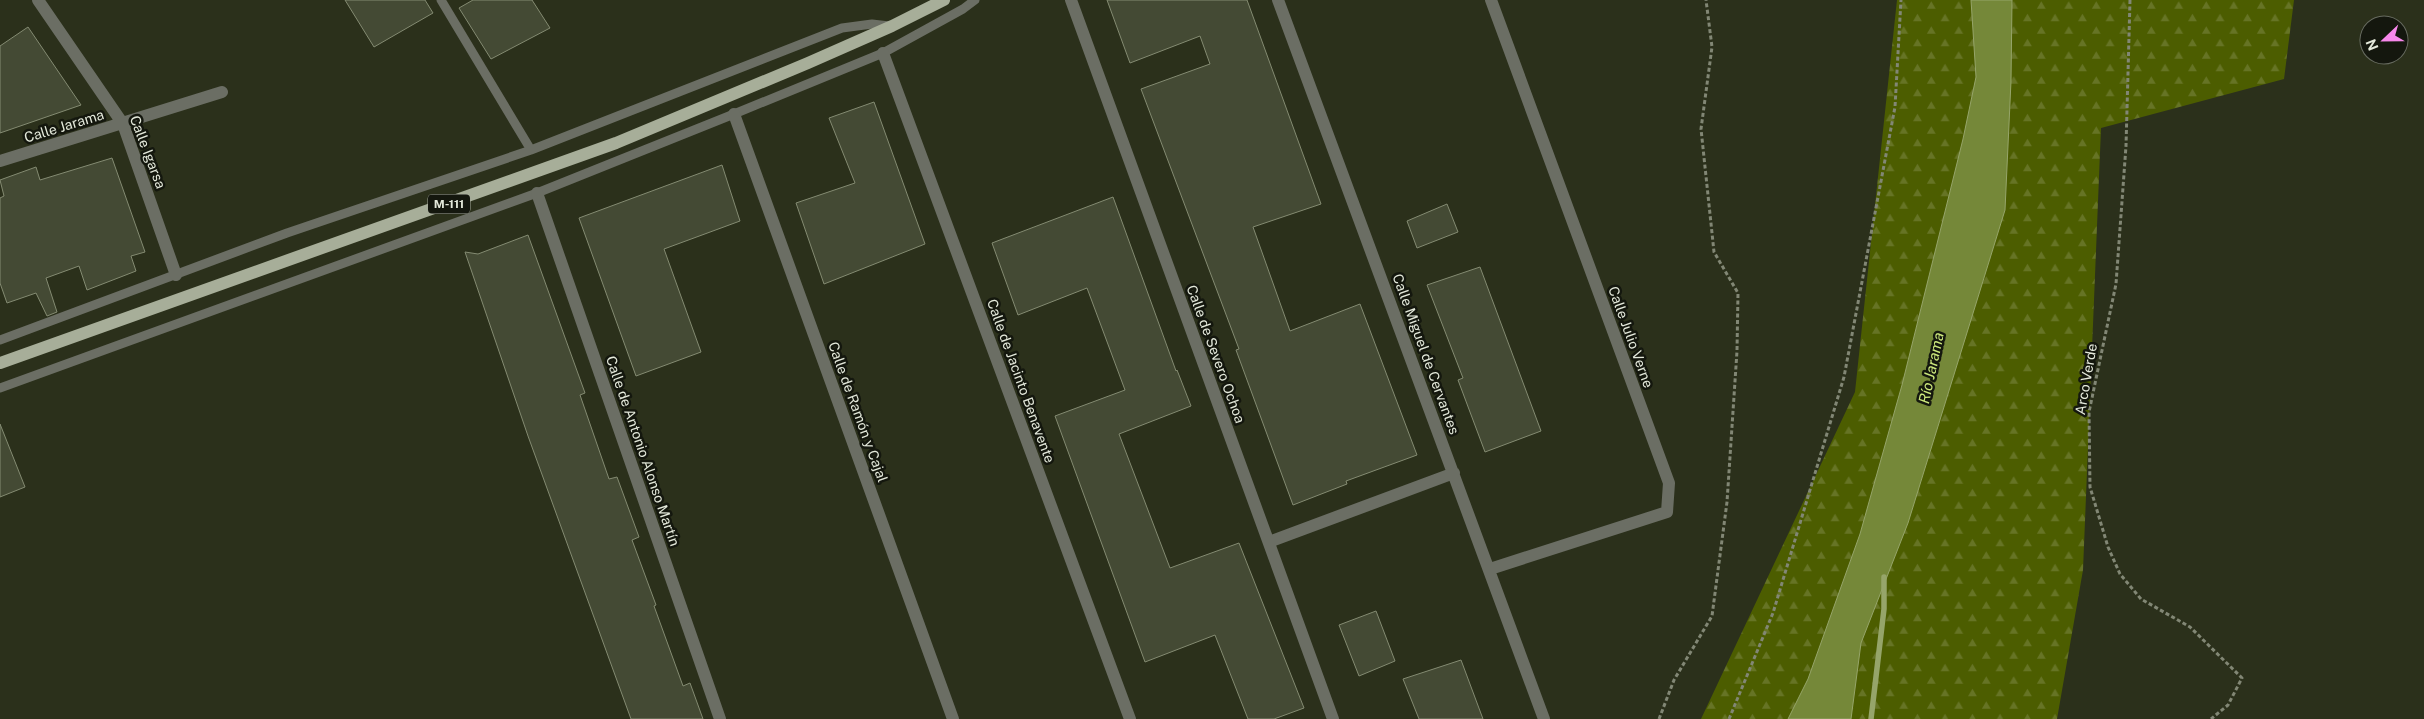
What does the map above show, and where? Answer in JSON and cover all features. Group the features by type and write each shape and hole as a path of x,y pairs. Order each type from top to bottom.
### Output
{"main road":[{"name":"M-111","path":"0,363 616,143 892,26 944,0"}],"street":[{"name":"Calle Igarsa","path":"38,0 123,124 176,276"},
{"name":"Calle de Severo Ochoa","path":"1071,0 1333,719"},
{"name":"Calle Miguel de Cervantes","path":"1278,0 1544,719"},
{"name":"Calle Julio Verne","path":"1490,0 1669,483 1667,512 1490,569"},
{"name":"Calle de Jacinto Benavente","path":"883,53 1130,719"},
{"name":"Calle Jarama","path":"0,161 222,92"},
{"name":"Calle de Ramón y Cajal","path":"734,114 953,719"},
{"name":"Calle de Antonio Alonso Martín","path":"537,193 720,719"},
{"path":"1269,542 1454,473"}],"lane":[{"path":"441,0 531,150"},
{"path":"0,388 537,193 883,53 963,9 975,0"},
{"path":"0,340 176,276 287,233 531,150 842,28 872,24 892,26"}],"path":[{"path":"1658,719 1674,680 1712,616 1727,502 1737,350 1738,293 1714,252 1701,129 1712,46 1706,0"},
{"path":"1729,719 1773,613 1844,377 1895,108 1902,0"},
{"name":"Arco Verde","path":"2130,0 2126,146 2116,284 2089,412 2090,486 2108,547 2120,574 2141,599 2190,627 2242,678 2228,704 2211,719"}],"green space":[{"path":"1897,0 2294,0 2284,79 2101,128 2083,570 2057,719 1701,719 1855,392"}],"water":[{"name":"Río Jarama","path":"1971,0 2012,0 2011,81 2005,210 1908,523 1861,643 1851,719 1788,719 1808,679 1860,534 1902,385 1963,139 1976,77"}],"building":[{"path":"345,0 425,0 433,13 374,47"},
{"path":"473,0 532,0 550,28 491,59 459,8"},
{"path":"1107,0 1247,0 1321,204 1253,227 1290,331 1360,304 1417,455 1346,481 1347,484 1293,505 1236,350 1239,349 1141,89 1210,64 1200,36 1130,63"},
{"path":"28,27 81,105 0,133 0,46"},
{"path":"874,102 925,244 824,284 796,203 855,183 829,118"},
{"path":"112,158 145,252 131,256 136,271 87,290 79,266 46,278 57,312 47,316 36,293 7,303 0,283 0,198 4,196 0,180 36,167 40,180"},
{"path":"722,165 740,221 664,249 701,352 636,376 579,218"},
{"path":"1113,197 1176,371 1191,406 1119,434 1170,568 1239,543 1304,708 1274,719 1248,719 1215,635 1145,662 1055,416 1125,390 1087,288 1018,315 992,243"},
{"path":"1447,204 1458,232 1417,248 1407,221"},
{"path":"528,235 585,393 580,395 609,479 617,477 639,537 632,540 656,605 654,606 683,686 690,683 703,719 631,719 528,436 465,252 478,254"},
{"path":"1480,267 1541,431 1485,452 1458,380 1463,378 1427,285"},
{"path":"0,424 25,487 0,497"},
{"path":"1376,611 1395,661 1359,676 1339,625"},
{"path":"1461,660 1483,719 1419,719 1403,679"}],"waterway":[{"path":"1871,719 1884,609 1884,577"}]}
